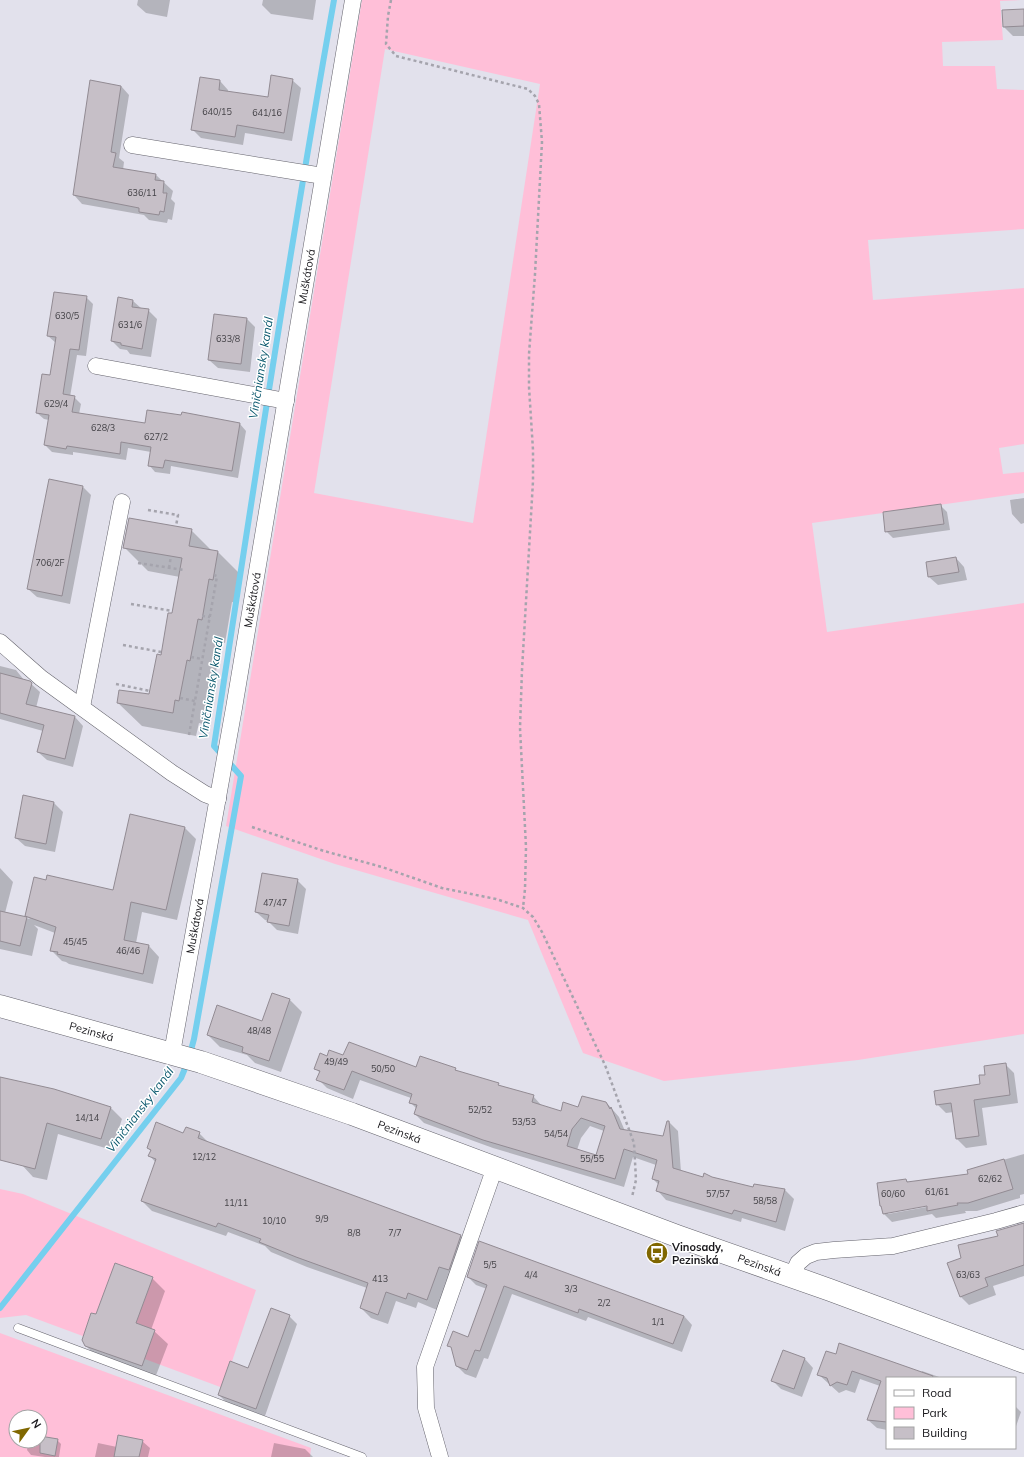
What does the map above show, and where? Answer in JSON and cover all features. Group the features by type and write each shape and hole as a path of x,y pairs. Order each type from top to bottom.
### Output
{"main road":[{"name":"Pezinská","path":"0,1006 186,1057 352,1114 1024,1362"}],"street":[{"name":"Muškátová","path":"186,1057 218,799 353,0"},
{"path":"132,145 323,176"},
{"path":"96,366 286,401"},
{"path":"82,707 122,502"},
{"path":"0,642 42,678 172,773 205,794 218,799"},
{"path":"440,1457 426,1408 425,1367 495,1167"},
{"name":"Pezinská","path":"792,1276 798,1263 806,1256 816,1252 892,1246 996,1221 1024,1212"}],"lane":[{"path":"18,1328 362,1457"}],"path":[{"path":"391,0 386,44 396,56 528,89 535,96 539,104 542,142 536,274 529,354 533,481 520,728 526,847 523,908"},
{"path":"148,510 178,515 176,526"},
{"path":"168,568 171,556"},
{"path":"138,563 184,570"},
{"path":"189,735 217,576 214,575"},
{"path":"130,604 172,611"},
{"path":"202,616 210,617"},
{"path":"123,645 161,652"},
{"path":"191,657 203,659"},
{"path":"116,684 150,691"},
{"path":"180,698 195,701"},
{"path":"252,827 324,851 382,867 442,888 496,899 523,908 533,917 605,1065 634,1143 636,1180 627,1216"}],"green space":[{"path":"362,0 1021,0 1000,1 1003,40 942,42 943,66 995,66 997,89 1024,90 1024,229 868,240 873,300 1024,288 1024,444 999,448 1003,474 1024,472 1024,493 812,523 827,632 1024,603 1024,1034 858,1060 664,1081 583,1053 528,920 335,864 226,826","holes":["385,49 540,84 473,523 314,493"]},
{"path":"0,1189 23,1194 256,1290 223,1388 26,1315 0,1318"},
{"path":"0,1333 311,1448 310,1457 0,1457"}],"building":[{"path":"1024,9 1024,26 1003,27 1002,10"},
{"path":"271,75 293,79 284,133 237,125 235,137 191,130 200,77 220,80 219,90 268,97"},
{"path":"90,80 121,86 111,152 116,153 113,167 156,174 155,180 164,181 163,193 167,193 164,212 160,211 159,215 139,212 139,208 73,195"},
{"path":"54,292 87,296 79,350 70,349 63,394 75,396 72,412 145,423 147,410 181,415 182,412 240,423 232,471 165,460 163,468 148,466 151,447 121,442 120,454 67,446 66,449 44,445 49,415 36,413 42,374 50,375 56,337 47,336"},
{"path":"118,297 133,300 132,307 149,309 142,349 121,345 121,343 111,341"},
{"path":"214,314 247,318 241,364 208,360"},
{"path":"49,479 83,486 62,596 27,589"},
{"path":"941,504 944,524 885,532 883,512"},
{"path":"129,518 192,529 189,546 218,551 213,580 209,579 202,620 198,619 190,661 187,660 179,701 175,700 173,713 117,703 119,690 149,694 157,654 161,655 168,613 172,613 182,558 123,548"},
{"path":"956,557 959,572 928,577 926,562"},
{"path":"0,673 30,681 32,683 26,704 75,716 65,759 37,752 44,725 0,713"},
{"path":"23,795 54,802 46,844 15,838"},
{"path":"130,814 185,827 166,910 131,902 124,940 149,945 143,974 57,954 58,952 50,951 56,927 25,916 34,877 46,880 47,875 113,890"},
{"path":"262,873 298,879 289,926 267,922 269,915 255,912"},
{"path":"0,911 27,917 20,946 0,941"},
{"path":"272,993 290,999 269,1061 242,1052 243,1047 207,1035 217,1005 262,1021"},
{"path":"349,1042 416,1067 420,1056 456,1068 455,1070 499,1083 498,1085 534,1095 532,1102 561,1111 563,1102 578,1107 582,1096 606,1102 610,1109 611,1107 620,1129 663,1136 667,1121 669,1121 673,1168 703,1177 704,1173 712,1177 753,1187 754,1184 785,1189 776,1222 734,1210 732,1214 656,1191 659,1181 652,1179 657,1160 624,1149 615,1179 483,1140 414,1114 417,1105 409,1103 412,1094 352,1071 344,1090 316,1080 320,1071 314,1069 320,1053 327,1056 329,1050 343,1055","holes":["581,1118 605,1126 596,1155 567,1146 572,1129"]},
{"path":"1006,1063 1010,1095 974,1100 979,1136 956,1139 951,1103 936,1105 934,1091 980,1084 979,1075 985,1075 984,1066"},
{"path":"0,1077 54,1089 111,1107 101,1139 47,1123 35,1169 0,1160"},
{"path":"156,1122 183,1133 186,1127 200,1132 198,1138 461,1235 449,1270 439,1267 427,1300 408,1293 406,1299 386,1292 378,1315 360,1308 368,1283 296,1257 259,1242 261,1239 218,1223 216,1227 141,1201 156,1159 148,1156 151,1150 147,1148"},
{"path":"1004,1159 1013,1189 968,1203 957,1203 958,1205 927,1211 927,1206 883,1214 880,1206 877,1183 906,1179 907,1182 968,1174 967,1170"},
{"path":"1024,1223 1024,1265 985,1278 988,1286 960,1297 947,1263 961,1258 958,1245 998,1236 996,1231"},
{"path":"479,1241 684,1316 673,1344 579,1309 578,1313 504,1286 480,1351 475,1350 467,1370 456,1366 451,1347 447,1346 453,1331 468,1337 487,1285 467,1277"},
{"path":"115,1263 153,1277 136,1323 155,1330 142,1366 85,1346 82,1340 91,1313 96,1314"},
{"path":"271,1308 290,1315 256,1409 218,1395 230,1361 248,1368"},
{"path":"839,1343 933,1376 886,1377 886,1422 867,1420 881,1381 852,1371 847,1385 837,1382 830,1386 827,1378 817,1375 826,1351 836,1354"},
{"path":"783,1350 805,1358 794,1389 771,1381"},
{"path":"118,1435 143,1440 139,1457 114,1457"},
{"path":"48,1437 58,1439 55,1456 40,1453 40,1449 48,1449"}],"waterway":[{"name":"Viničniansky kanál","path":"0,1308 181,1078 188,1061 194,1039 241,776 214,746 287,279 334,0"}],"place":[{"name":"Vinosady, Pezinská","path":"657,1253"}]}
